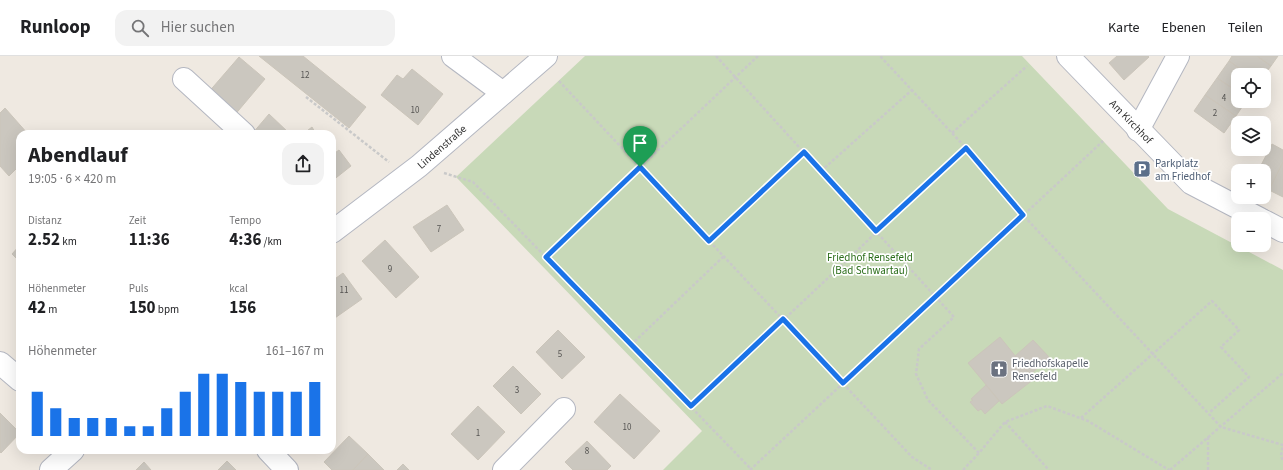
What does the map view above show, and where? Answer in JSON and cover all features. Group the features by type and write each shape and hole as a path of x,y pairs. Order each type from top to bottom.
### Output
{"street":[{"path":"453,56 503,94"},
{"name":"Lindenstraße","path":"336,223 413,171 546,56"},
{"name":"Am Kirchhof","path":"1068,56 1191,183 1247,212"},
{"path":"1138,130 1178,56"},
{"path":"184,79 240,130"},
{"path":"1271,225 1283,231"},
{"path":"0,363 16,377"},
{"path":"504,470 564,409"},
{"path":"52,470 69,454"},
{"path":"272,454 287,470"}],"path":[{"path":"716,56 954,317 919,349 916,374 928,400 979,453"},
{"path":"546,257 758,56"},
{"path":"880,56 966,148 1023,215 1208,414 1221,427 1283,445 1281,456 1283,461"},
{"path":"952,133 1027,66"},
{"path":"559,81 912,457 932,470"},
{"path":"821,171 912,90"},
{"path":"306,97 413,171 473,182 691,406 751,470 1103,141"},
{"path":"691,406 966,148"},
{"path":"709,241 804,152"},
{"path":"631,345 724,256"},
{"path":"1081,418 1212,301 1239,330 1221,347 1248,377 1208,414"},
{"path":"963,470 1005,422 1048,406 1081,418 1170,470 1283,373"},
{"path":"1005,422 1049,470"},
{"path":"1208,437 1208,470"}],"green space":[{"name":"Friedhof Rensefeld (Bad Schwartau)","path":"585,56 1022,56 1168,209 1231,242 1231,252 1249,252 1283,270 1283,470 663,470 702,431 456,177"}],"building":[{"path":"259,56 303,56 366,107 349,128"},
{"path":"1117,56 1149,57 1124,80 1109,63"},
{"path":"1232,56 1257,56 1271,66 1269,68 1239,68 1229,61"},
{"path":"1257,56 1278,56 1271,66"},
{"path":"239,57 265,79 233,117 207,94"},
{"path":"1229,61 1239,68 1231,68 1231,87 1217,78"},
{"path":"412,69 443,94 418,125 381,95 397,75 403,79"},
{"path":"1217,78 1231,87 1231,108 1241,108 1236,116 1205,95"},
{"path":"1205,95 1236,116 1231,116 1231,123 1224,133 1194,111"},
{"path":"5,108 24,130 16,130 16,169 9,176 0,166 0,113"},
{"path":"269,114 286,130 255,130"},
{"path":"1272,144 1283,150 1283,162 1271,186 1271,164 1262,164 1266,156 1271,156"},
{"path":"339,150 351,166 336,178 336,152"},
{"path":"1283,162 1283,197 1271,191 1271,186"},
{"path":"447,205 464,230 431,252 413,227"},
{"path":"385,240 419,277 396,298 362,261"},
{"path":"16,250 16,258 12,254"},
{"path":"343,273 362,299 336,317 336,278"},
{"path":"558,330 585,357 562,379 536,352"},
{"name":"Friedhofskapelle Rensefeld","path":"1000,337 1034,379 1002,404 968,363"},
{"path":"1033,340 1049,357 1030,375 1015,356"},
{"path":"513,366 541,394 521,414 493,386"},
{"path":"986,385 999,401 985,414 981,409 978,411 970,402 973,400 971,399"},
{"path":"620,394 660,431 634,459 594,422"},
{"path":"478,406 505,432 478,460 451,434"},
{"path":"0,413 16,429 16,437 1,453"},
{"path":"349,436 368,454 353,470 332,470 324,462 332,454 336,454 336,450"},
{"path":"587,441 611,466 607,470 573,470 565,462"},
{"path":"368,454 384,470 353,470"},
{"path":"227,461 236,470 218,470"},
{"path":"144,462 151,470 136,470"},
{"path":"403,464 409,470 397,470"}],"place":[{"name":"Parkplatz am Friedhof","path":"1142,169"},
{"name":"Friedhofskapelle Rensefeld","path":"999,369"}],"route":[{"path":"966,148 1023,215 843,383 783,319 691,406 546,257 640,167 709,241 804,152 876,231 966,148"}]}
